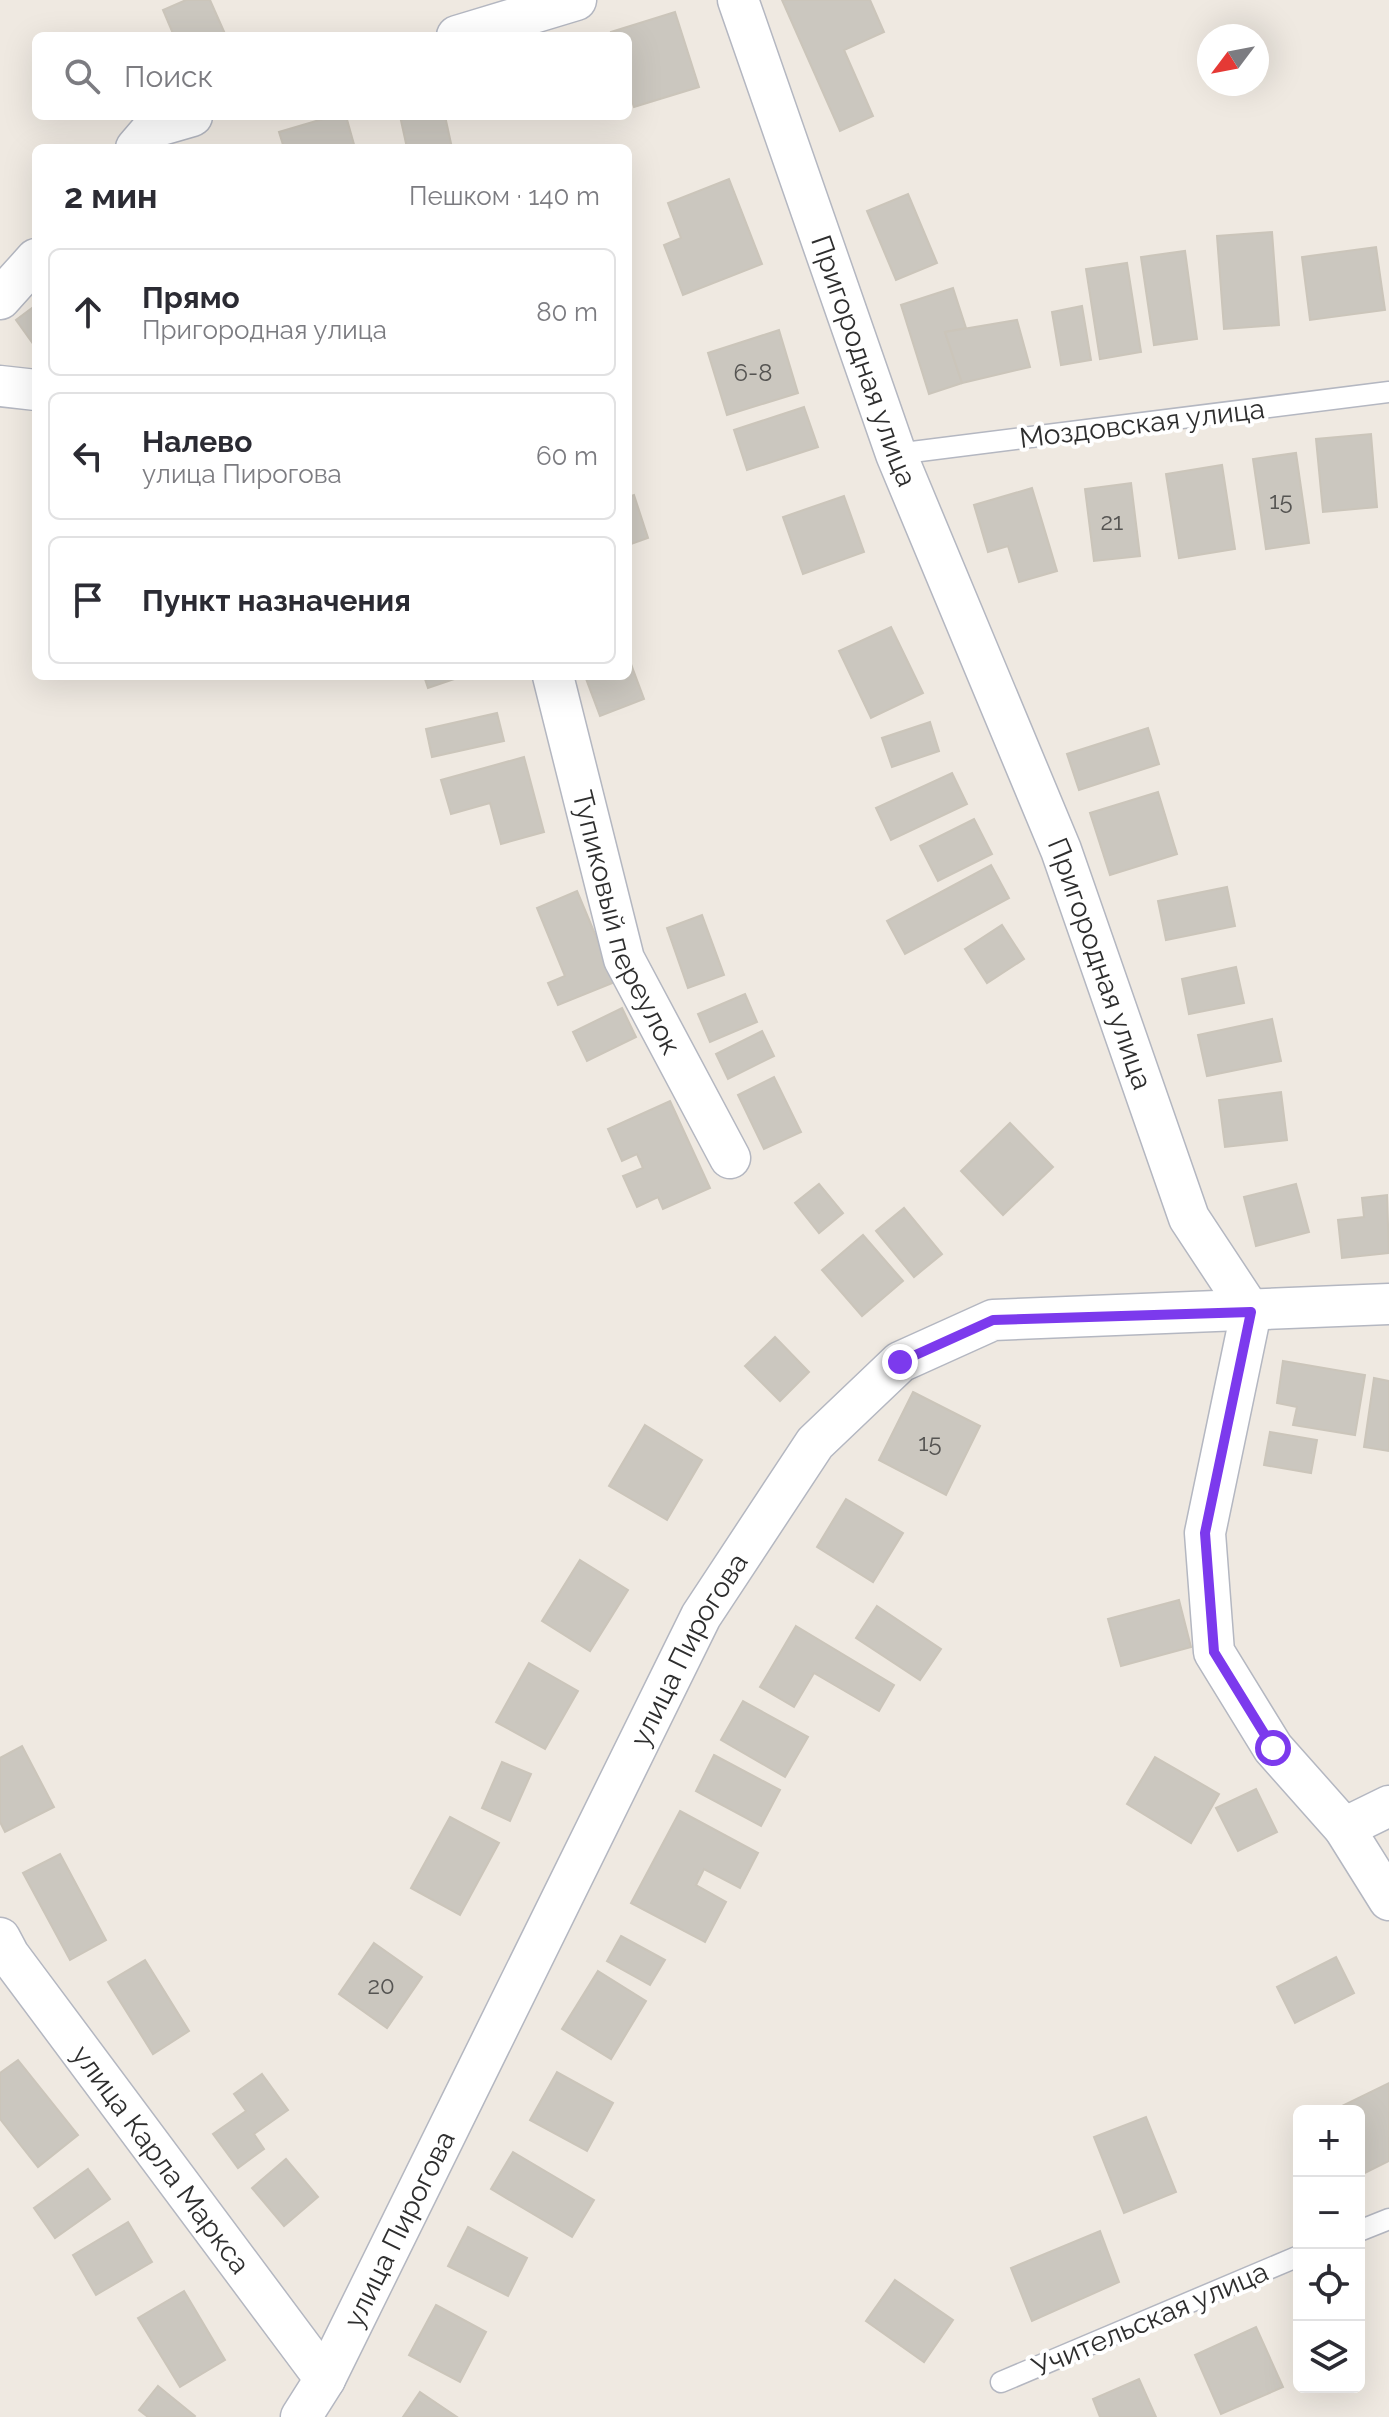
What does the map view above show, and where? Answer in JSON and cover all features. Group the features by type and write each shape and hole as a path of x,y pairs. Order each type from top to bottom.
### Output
{"street":[{"path":"470,32 576,0"},
{"name":"Пригородная улица","path":"738,0 896,454 1061,850 1189,1218 1251,1312"},
{"path":"139,144 154,127 178,120"},
{"path":"0,299 32,263"},
{"path":"0,386 32,390"},
{"name":"Тупиковый переулок","path":"554,680 624,959 730,1158"},
{"name":"улица Пирогова","path":"301,2417 325,2379 701,1616 815,1443 900,1362 993,1320 1251,1312 1389,1304"},
{"path":"1251,1312 1205,1533 1214,1652 1273,1748 1344,1828 1389,1900"},
{"path":"1344,1828 1389,1806"},
{"name":"улица Карла Маркса","path":"0,1938 18,1968 325,2379"}],"lane":[{"name":"Моздовская улица","path":"896,454 1389,392"},
{"path":"1365,2229 1389,2219"},
{"name":"Учительская улица","path":"1001,2382 1293,2259"}],"building":[{"path":"186,0 210,0 224,32 172,32 163,10"},
{"path":"782,0 870,0 884,32 844,50 873,116 840,131"},
{"path":"675,12 699,87 634,107 632,32 611,32"},
{"path":"320,120 347,120 354,144 283,144 279,132"},
{"path":"401,120 446,120 451,144 406,144"},
{"path":"729,179 762,264 683,295 664,245 681,238 668,203"},
{"path":"908,194 937,263 896,280 867,211"},
{"path":"1272,232 1279,325 1224,329 1217,236"},
{"path":"1376,247 1385,310 1310,320 1302,257"},
{"path":"1185,251 1197,339 1154,345 1141,257"},
{"path":"1127,263 1141,352 1100,359 1086,269"},
{"path":"953,288 966,328 945,332 962,383 929,394 901,305"},
{"path":"1082,306 1091,360 1061,365 1052,312"},
{"path":"32,308 32,342 16,320"},
{"path":"1017,320 1030,367 962,383 945,332"},
{"path":"779,330 798,393 727,415 708,353"},
{"path":"804,407 818,447 747,470 734,430"},
{"path":"1371,434 1377,507 1323,512 1316,439"},
{"path":"1296,453 1309,543 1266,549 1253,459"},
{"path":"1222,465 1235,549 1179,558 1166,474"},
{"path":"1131,483 1140,556 1094,561 1085,489"},
{"path":"1032,488 1057,571 1019,582 1008,546 988,552 974,505"},
{"path":"632,496 648,538 632,544"},
{"path":"844,496 864,552 803,574 783,517"},
{"path":"891,627 923,693 871,718 839,651"},
{"path":"632,667 644,699 600,716 586,680 632,680"},
{"path":"425,680 451,680 428,688"},
{"path":"497,713 504,741 432,757 426,729"},
{"path":"930,722 939,751 892,767 882,738"},
{"path":"1148,728 1159,764 1079,790 1067,754"},
{"path":"524,757 544,832 501,844 490,803 451,814 441,780"},
{"path":"952,773 967,804 891,840 876,808"},
{"path":"1158,792 1177,854 1110,875 1090,813"},
{"path":"974,819 992,854 938,881 920,846"},
{"path":"991,865 1009,898 905,954 887,921"},
{"path":"1227,887 1235,926 1166,940 1158,901"},
{"path":"577,891 615,982 558,1005 548,983 565,976 537,908"},
{"path":"702,915 724,975 688,988 667,928"},
{"path":"1002,925 1024,959 987,983 965,949"},
{"path":"1236,967 1244,1003 1189,1014 1182,979"},
{"path":"745,994 757,1022 710,1042 698,1014"},
{"path":"622,1008 636,1037 587,1061 573,1032"},
{"path":"1272,1019 1281,1061 1207,1076 1198,1035"},
{"path":"762,1031 774,1056 728,1079 716,1054"},
{"path":"774,1077 801,1132 764,1149 738,1095"},
{"path":"1281,1092 1287,1140 1225,1147 1219,1100"},
{"path":"670,1101 710,1188 663,1209 658,1197 637,1207 623,1176 643,1168 637,1154 622,1161 608,1129"},
{"path":"1010,1123 1053,1167 1003,1215 961,1171"},
{"path":"819,1184 843,1213 819,1233 795,1203"},
{"path":"1296,1184 1309,1232 1256,1246 1244,1197"},
{"path":"1387,1195 1389,1253 1342,1258 1338,1220 1364,1217 1362,1198"},
{"path":"904,1208 942,1254 914,1277 876,1231"},
{"path":"863,1235 903,1281 862,1316 822,1270"},
{"path":"775,1337 809,1372 780,1401 745,1366"},
{"path":"1283,1361 1365,1375 1355,1435 1293,1425 1297,1407 1277,1403"},
{"path":"1374,1378 1389,1381 1389,1451 1364,1447"},
{"path":"913,1392 980,1426 946,1495 879,1460"},
{"path":"645,1425 702,1460 667,1520 609,1486"},
{"path":"1270,1432 1317,1440 1311,1473 1264,1465"},
{"path":"846,1499 903,1533 873,1582 817,1547"},
{"path":"580,1560 628,1590 590,1651 542,1621"},
{"path":"1179,1600 1191,1647 1121,1666 1108,1619"},
{"path":"877,1606 941,1649 920,1680 856,1638"},
{"path":"796,1626 894,1685 879,1711 814,1673 794,1707 760,1687"},
{"path":"529,1663 578,1691 545,1749 496,1722"},
{"path":"743,1701 808,1737 785,1777 721,1740"},
{"path":"22,1746 54,1807 5,1832 0,1822 0,1758"},
{"path":"714,1755 780,1790 761,1826 696,1791"},
{"path":"1155,1757 1219,1794 1191,1843 1127,1804"},
{"path":"502,1762 531,1774 510,1821 482,1808"},
{"path":"1256,1789 1277,1832 1238,1851 1216,1808"},
{"path":"680,1811 758,1853 740,1888 704,1869 696,1885 726,1902 705,1942 631,1903"},
{"path":"450,1817 499,1843 460,1915 411,1888"},
{"path":"60,1854 106,1940 70,1960 23,1873"},
{"path":"621,1936 665,1960 650,1985 607,1961"},
{"path":"374,1943 422,1977 387,2028 339,1994"},
{"path":"1336,1957 1354,1993 1295,2023 1277,1987"},
{"path":"145,1960 189,2031 153,2054 108,1982"},
{"path":"598,1971 646,2001 611,2059 562,2029"},
{"path":"18,2060 78,2135 38,2167 0,2119 0,2073"},
{"path":"557,2072 613,2103 587,2151 530,2120"},
{"path":"262,2074 288,2110 254,2134 264,2149 238,2168 213,2134 246,2111 234,2094"},
{"path":"1389,2083 1389,2161 1365,2173 1365,2105 1344,2105"},
{"path":"1146,2117 1176,2192 1124,2213 1094,2137"},
{"path":"513,2152 594,2200 572,2237 491,2189"},
{"path":"286,2159 318,2197 284,2226 252,2188"},
{"path":"88,2169 110,2199 55,2238 34,2208"},
{"path":"128,2222 152,2262 96,2295 73,2255"},
{"path":"468,2227 527,2258 508,2296 448,2266"},
{"path":"1100,2231 1119,2282 1032,2321 1011,2268"},
{"path":"895,2280 953,2320 924,2362 866,2321"},
{"path":"184,2291 225,2360 180,2387 138,2318"},
{"path":"436,2305 486,2332 460,2382 409,2355"},
{"path":"1256,2327 1283,2387 1221,2414 1195,2355"},
{"path":"1139,2379 1156,2417 1100,2417 1093,2399"},
{"path":"158,2386 195,2416 148,2417 139,2410"},
{"path":"420,2392 457,2417 403,2417"}],"route":[{"path":"900,1362 993,1320 1251,1312 1205,1533 1214,1652 1273,1748"}]}
